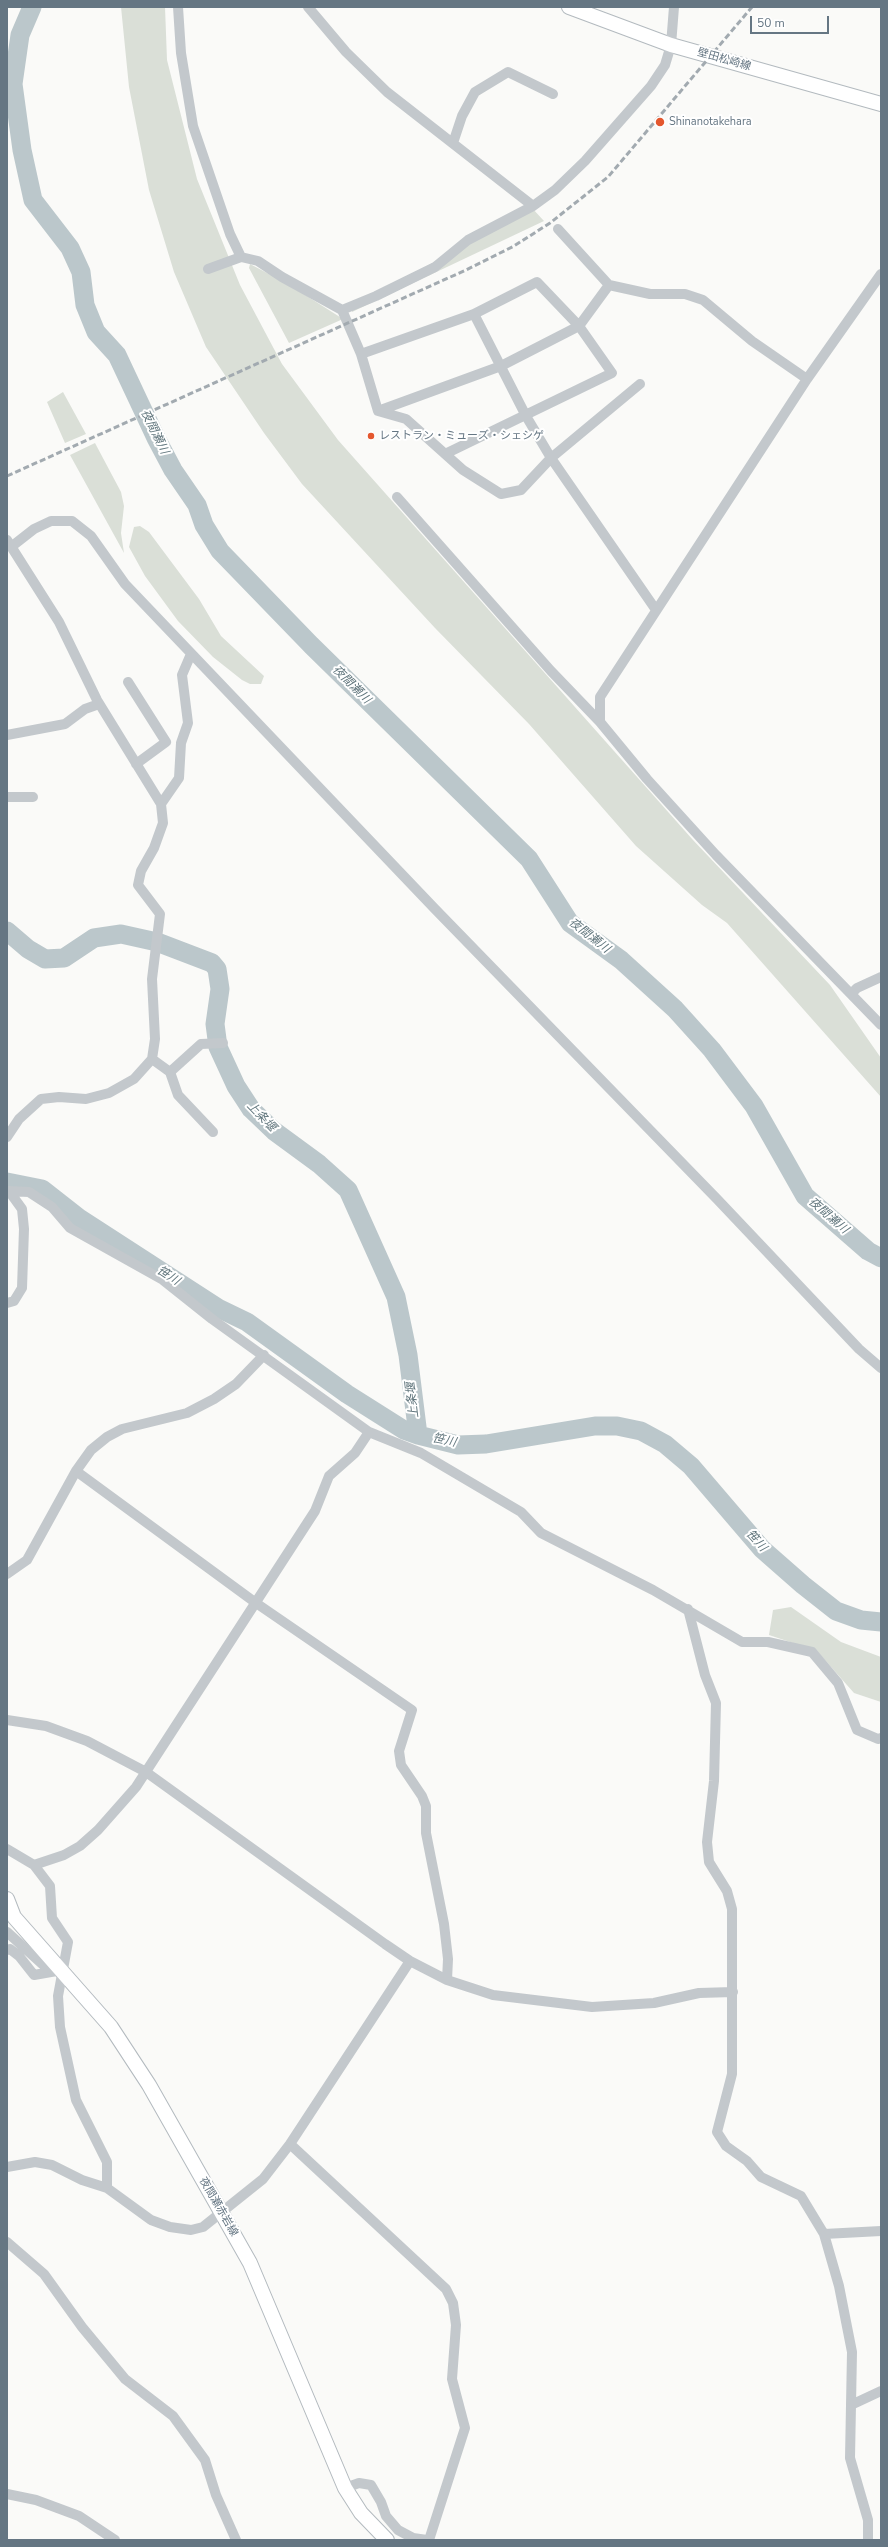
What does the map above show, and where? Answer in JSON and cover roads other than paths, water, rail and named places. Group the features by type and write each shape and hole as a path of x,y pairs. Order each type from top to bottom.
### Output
{"main road":[{"name":"壁田松崎線","path":"569,7 671,45 881,104"},
{"name":"夜間瀬赤岩線","path":"7,1899 14,1917 57,1971 110,2027 150,2085 250,2262 345,2488 361,2513 387,2540"}],"street":[{"path":"178,7 181,53 193,126 230,234 241,257"},
{"path":"308,7 346,52 387,92 533,206"},
{"path":"342,310 376,296 435,266 468,240 533,206 555,190 585,161 651,86 665,65 671,45 674,7"},
{"path":"453,143 462,116 475,92 490,81 508,72 553,94"},
{"path":"558,228 609,285 650,294 685,294 703,300 752,341 807,379"},
{"path":"208,269 241,257 258,261 282,278 342,310 361,354 378,411"},
{"path":"600,722 600,697 807,379 881,274"},
{"path":"361,354 474,314 537,282 579,326 612,373 445,454"},
{"path":"378,411 501,366 579,326 609,285"},
{"path":"474,314 526,416 551,458 656,610"},
{"path":"378,411 406,419 463,470 501,494 521,490 551,458 640,384"},
{"path":"397,497 550,671 600,722 716,855 881,1025"},
{"path":"7,1137 19,1119 42,1099 59,1097 86,1099 109,1093 134,1079 152,1059 156,1039 152,979 155,949 160,930 160,914 138,885 141,871 154,848 163,823 161,804 100,704 59,622 9,543 51,521 72,521 90,536 125,584 191,654 860,1349 881,1368"},
{"path":"161,804 179,778 181,743 188,723 182,675 191,654"},
{"path":"128,682 166,742 136,764"},
{"path":"7,735 65,724 85,709 100,704"},
{"path":"7,797 33,797"},
{"path":"851,994 857,988 881,977"},
{"path":"170,1072 201,1044 223,1043"},
{"path":"152,1059 170,1072 178,1095 213,1132"},
{"path":"7,1303 14,1301 22,1288 24,1229 22,1209 8,1191"},
{"path":"8,1191 29,1192 52,1207 70,1228 163,1280 212,1319 369,1432 421,1453 521,1512 541,1533 688,1609 742,1642 768,1642 812,1652 838,1683 857,1730 878,1739 881,1738"},
{"path":"7,1574 27,1560 76,1471 92,1450 108,1437 122,1429 187,1413 214,1399 236,1384 264,1355"},
{"path":"34,1864 64,1855 80,1846 98,1830 146,1772 315,1511 329,1476 355,1453 369,1432"},
{"path":"76,1471 256,1603 412,1710 399,1751 401,1765 422,1796 426,1806 426,1833 444,1924 448,1959 447,1980"},
{"path":"688,1609 705,1675 716,1703 714,1781 707,1842 709,1862 727,1891 732,1909 732,2074 717,2132 726,2146 747,2161 760,2177 801,2196 824,2234 840,2286 852,2352 850,2458 868,2520 868,2540"},
{"path":"7,1720 46,1726 88,1741 146,1772 410,1961 447,1980 493,1995 592,2007 654,2003 699,1993 733,1992"},
{"path":"7,1849 34,1864 50,1886 52,1918 68,1942 68,1953 57,1971 60,2028 68,2072 83,2118 107,2162 107,2188"},
{"path":"7,1932 57,1971"},
{"path":"7,1950 10,1950 19,1956 34,1975 57,1971"},
{"path":"7,2167 35,2162 52,2166 82,2180 107,2188 151,2220 170,2227 191,2230 203,2227 222,2214 262,2179 290,2144 410,1961"},
{"path":"290,2144 446,2289 453,2303 456,2325 452,2379 465,2428 428,2540 413,2538 398,2530 386,2516 381,2502 371,2485 359,2483 345,2488"},
{"path":"824,2234 881,2231"},
{"path":"7,2242 44,2274 82,2327 125,2379 173,2416 206,2460 216,2495 236,2540"},
{"path":"851,2405 881,2391"},
{"path":"7,2494 36,2500 79,2516 115,2540"}],"waterway":[{"name":"夜間瀬川","path":"32,7 20,35 13,84 22,150 33,200 70,248 81,272 85,305 96,332 117,355 156,438 173,470 197,505 204,525 220,551 311,645 529,859 570,923 621,960 675,1009 712,1050 754,1106 805,1196 868,1251 881,1258"},
{"name":"上条堰","path":"7,931 28,949 45,959 64,958 94,938 121,934 157,942 212,963 217,969 220,989 215,1024 218,1047 236,1086 251,1109 274,1131 319,1164 348,1190 396,1297 408,1355 418,1435"},
{"name":"笹川","path":"7,1182 42,1189 79,1218 218,1308 247,1322 347,1394 404,1430 458,1445 486,1444 595,1426 617,1426 641,1431 665,1444 691,1466 762,1549 803,1585 836,1611 861,1620 881,1622"}],"railway":[{"path":"7,476 466,270 514,246 550,223 608,177 752,7"}],"place":[{"name":"Shinanotakehara","path":"660,122"},
{"name":"レストラン・ミューズ・シェシゲ","path":"371,436"}]}
